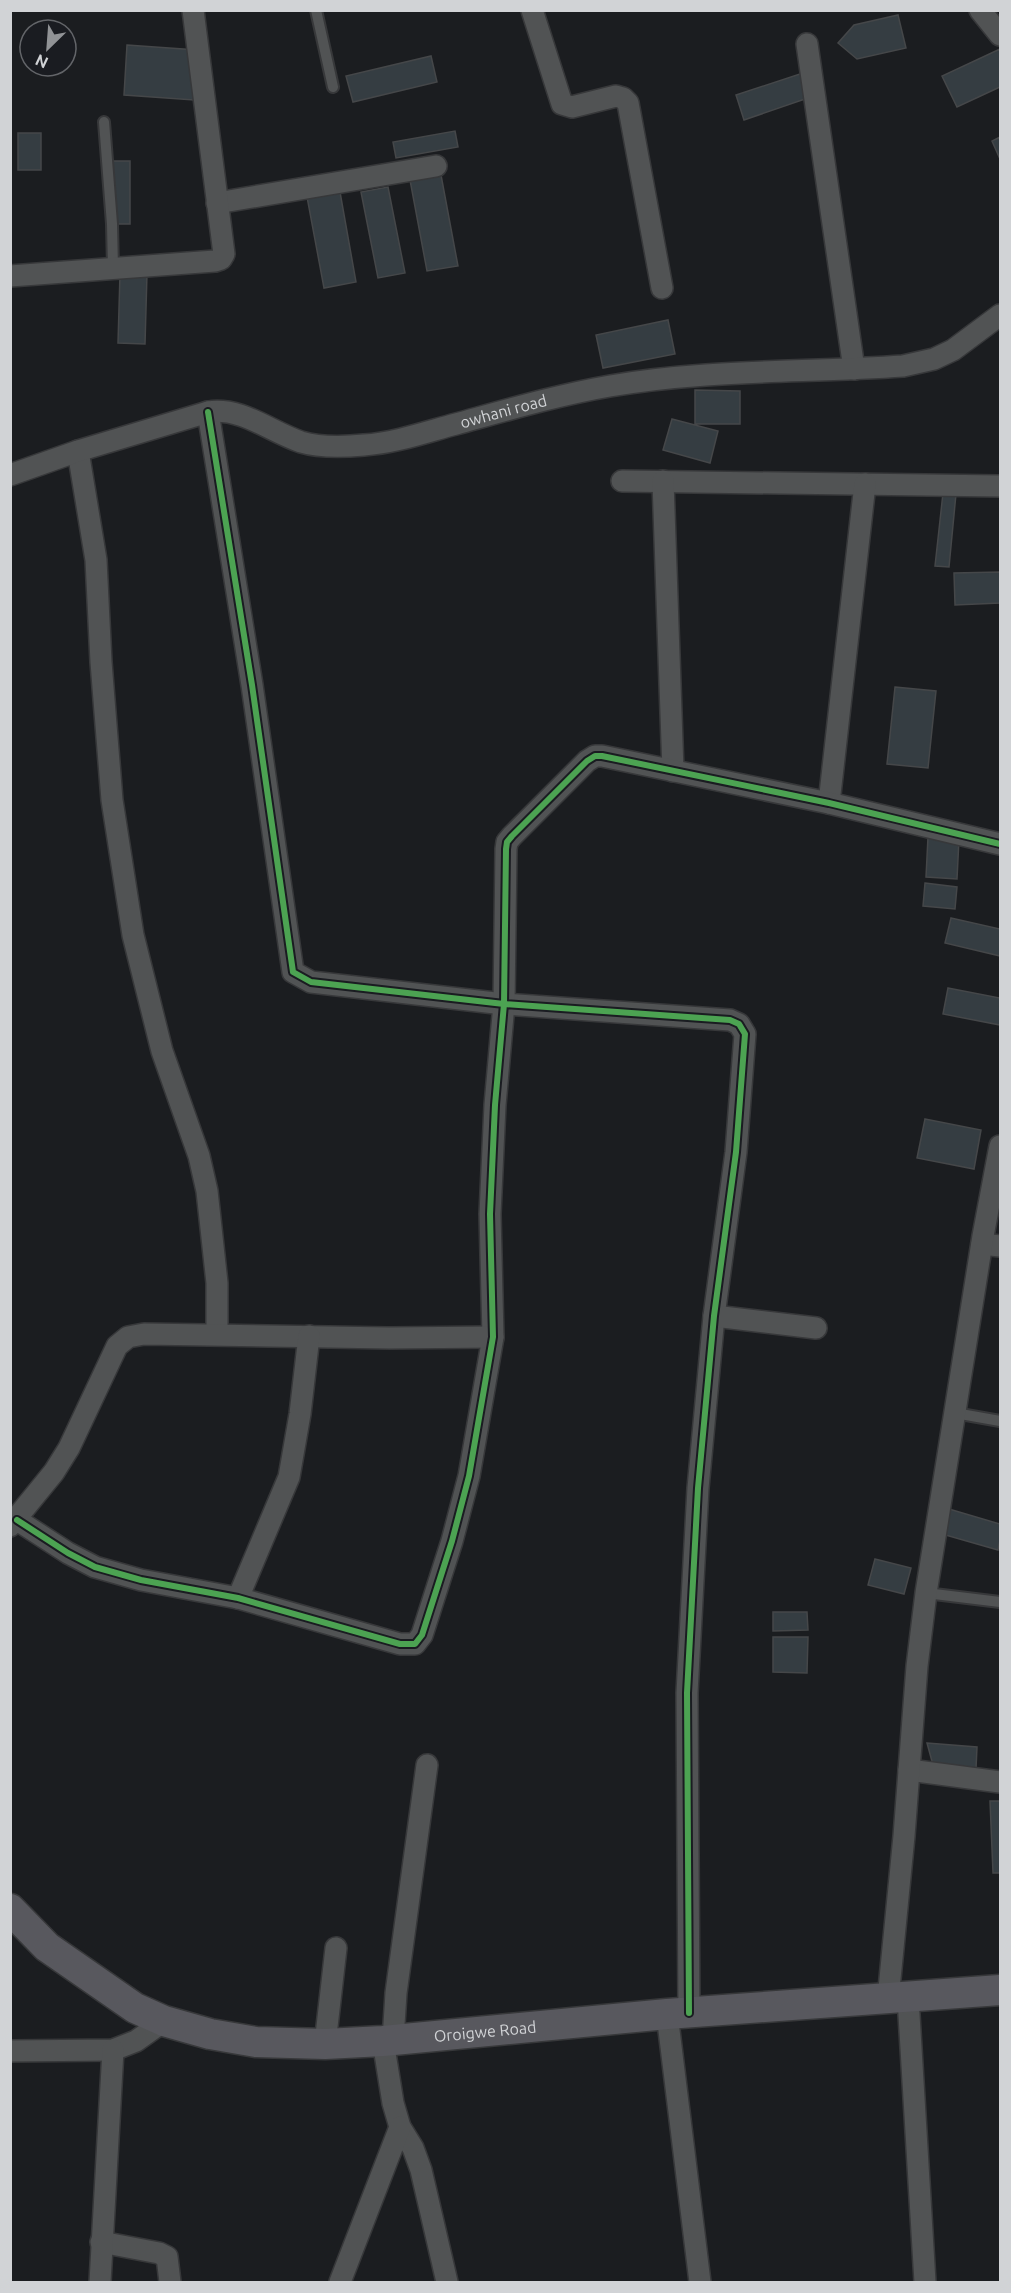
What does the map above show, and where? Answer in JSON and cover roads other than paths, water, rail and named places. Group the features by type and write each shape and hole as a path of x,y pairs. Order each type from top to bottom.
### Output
{"street":[{"path":"10,276 221,259 224,254 193,10"},
{"path":"532,10 562,104 572,107 616,96 628,103 662,288"},
{"path":"980,10 1000,35"},
{"path":"807,44 854,369"},
{"path":"218,203 436,166"},
{"name":"owhani road","path":"10,475 78,451 208,412 230,411 301,442 317,446 366,445 398,440 495,413 608,386 679,375 903,366 934,359 954,350 1000,315"},
{"path":"208,412 252,685 293,972 311,982 504,1004 729,1020 739,1024 745,1034 736,1152 714,1316 698,1488 687,1693 678,2014 700,2283"},
{"path":"78,451 96,560 101,662 113,812 133,935 162,1051 199,1156 207,1191 217,1283 217,1333"},
{"path":"622,481 1000,486"},
{"path":"663,481 673,771"},
{"path":"829,803 865,484"},
{"path":"493,1337 217,1333 144,1334 128,1337 117,1346 69,1448 54,1472 14,1523 94,1567 141,1580 238,1598 400,1644 415,1644 422,1635 469,1476 493,1337 490,1214 495,1105 504,1004 506,849 512,836 587,761 595,756 829,803 1000,844"},
{"path":"925,2283 898,1999 909,1770 917,1666 926,1593 955,1413 991,1245 1000,1146"},
{"path":"714,1316 816,1328"},
{"path":"238,1598 289,1477 300,1414 309,1336"},
{"path":"427,1765 388,2041 387,2076 400,2127 413,2148 421,2170 447,2283"},
{"path":"909,1770 1000,1782"},
{"name":"Oroigwe Road","path":"10,1909 47,1947 135,2008 164,2021 210,2034 246,2040 325,2044 388,2041 678,2014 1000,1990"},
{"path":"325,2044 336,1948"},
{"path":"10,2051 113,2050 136,2041 164,2021"},
{"path":"100,2283 113,2050"},
{"path":"340,2283 400,2127"},
{"path":"101,2242 159,2253 166,2257 170,2283"}],"lane":[{"path":"316,10 333,87"},
{"path":"104,122 113,268"},
{"path":"955,1413 1000,1421"},
{"path":"926,1593 1000,1602"}]}
